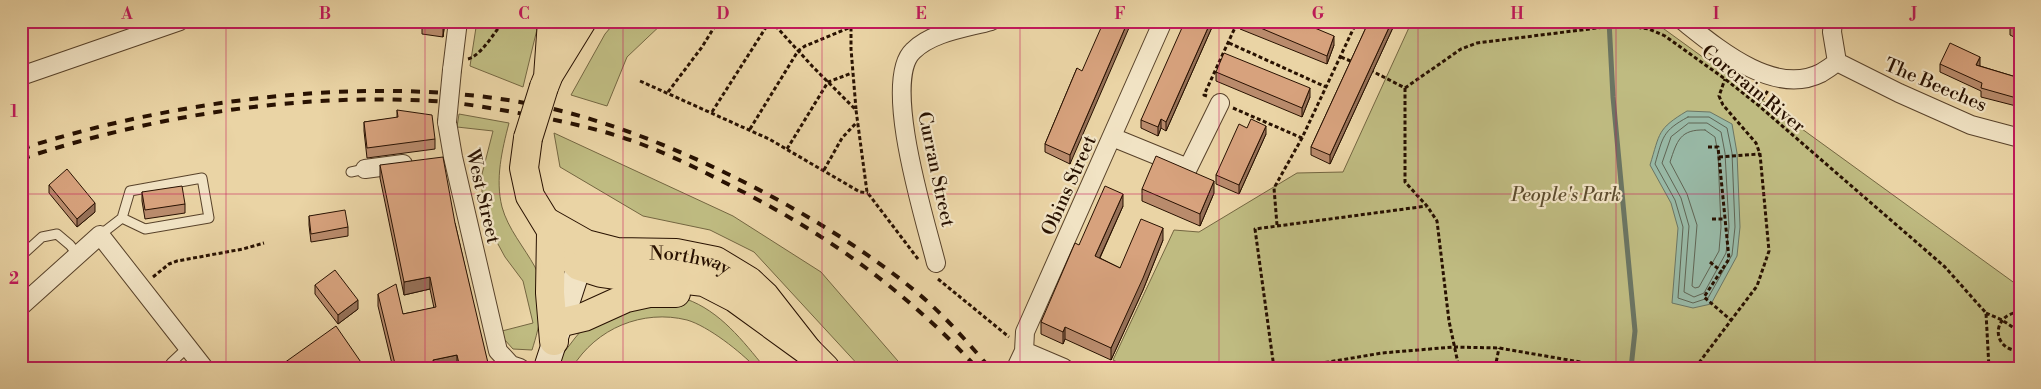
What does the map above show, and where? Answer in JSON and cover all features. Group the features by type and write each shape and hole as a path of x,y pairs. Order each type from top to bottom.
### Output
{"highway":[{"path":"552,21 546,82 528,138 524,168 530,196 551,227 550,293 557,332 626,298 649,293 682,293 709,303 749,331 808,353"},
{"path":"546,82 582,21"},
{"name":"Northway","path":"551,227 582,255 617,252 676,253 716,261 749,281 764,296 808,353"}],"street":[{"path":"21,76 180,21"},
{"name":"West Street","path":"458,21 447,122 453,157 498,350 511,365 520,368"},
{"name":"Curran Street","path":"929,267 908,149 901,97 905,66 911,53 921,44 937,37 991,21"},
{"name":"Obins Street","path":"1016,368 1024,351 1026,332 1163,21"},
{"path":"1683,21 1741,63 1772,77 1793,80 1820,74 1837,62 1832,32 1833,21"},
{"name":"The Beeches","path":"1837,62 1899,93 1971,125 2020,138"},
{"path":"1112,138 1188,168 1220,102"},
{"path":"358,170 453,157"},
{"path":"21,306 100,235 204,368"},
{"path":"546,368 582,255"},
{"path":"1024,351 1064,368"}],"lane":[{"path":"100,235 122,218 130,191 202,178 209,218 145,229 122,218"},
{"path":"21,256 42,237 56,234 70,245 78,255"},
{"path":"171,363 188,347"}],"path":[{"path":"453,66 478,55 492,34 504,21"},
{"path":"668,92 702,47 718,21"},
{"path":"712,112 770,21 856,110"},
{"path":"851,21 852,73 857,122 868,193 929,267 1024,351"},
{"path":"1238,21 1204,95 1302,138"},
{"path":"1277,225 1274,188 1302,138 1357,21"},
{"name":"Corcrain River","path":"1405,88 1461,49 1477,43 1621,24 1649,29 1665,36 1725,79 1945,267 1986,313"},
{"path":"750,129 798,51 805,46 851,27"},
{"path":"1229,43 1326,87"},
{"path":"1340,57 1357,64"},
{"path":"1365,68 1405,88 1405,182 1438,221 1449,320 1459,368"},
{"path":"787,149 828,82 852,73"},
{"path":"1696,368 1757,286 1769,251 1760,154 1756,143 1723,105 1719,96 1725,79"},
{"path":"640,81 750,129 860,192 868,193"},
{"path":"824,170 842,138 857,122"},
{"path":"1708,147 1718,147 1729,259 1704,297 1732,320"},
{"path":"1719,157 1760,154"},
{"path":"1274,368 1256,229 1427,206"},
{"path":"1712,220 1725,219"},
{"path":"141,287 169,264 177,261 243,250 264,243"},
{"path":"1710,262 1722,272"},
{"path":"2020,312 2013,312 2002,320 1998,331 2002,343 2012,350 2020,351"},
{"path":"1989,368 1986,313 2002,320 2020,332"},
{"path":"1293,368 1382,353 1454,347 1499,348 1615,368"},
{"path":"1495,368 1499,348"}],"green space":[{"path":"477,21 539,21 523,87 470,66"},
{"path":"616,21 665,21 627,57 607,106 571,95 605,34"},
{"name":"People's Park","path":"1412,21 1653,21 2020,287 2020,368 1130,368 1113,360 1174,230 1199,232 1297,173 1343,172"},
{"path":"459,114 509,123 500,165 500,196 508,223 535,267 539,277 542,298 540,319 532,350 513,349 504,339 502,331 533,323 523,281 505,257 492,233 482,204 482,174 493,131 457,127"},
{"path":"554,133 733,216 821,272 904,368 861,368 754,252 710,230 643,216 560,167"},
{"path":"686,299 710,311 720,319 739,337 765,368 756,368 724,340 695,323 670,317 654,317 622,325 607,332 582,354 572,368 558,368 562,355 575,338 586,325 600,314"}],"water":[{"path":"1687,111 1710,112 1732,124 1737,153 1740,227 1737,256 1711,304 1693,308 1672,303 1678,228 1671,203 1650,165 1661,133 1677,117"}],"building":[{"path":"422,21 444,21 443,28 422,26"},
{"path":"1104,21 1128,21 1070,155 1045,144 1077,68 1082,71"},
{"path":"1185,21 1211,21 1166,122 1161,119 1158,127 1141,120"},
{"path":"1244,21 1298,21 1334,36 1327,56"},
{"path":"1369,21 1392,21 1330,155 1311,147"},
{"path":"2013,21 2020,21 2020,31 2010,26"},
{"path":"1950,43 1980,57 1976,65 2016,77 2016,75 2020,76 2020,99 1981,88 1982,83 1940,64"},
{"path":"1224,53 1310,88 1302,108 1216,72"},
{"path":"397,110 432,115 435,139 367,148 364,122 398,117"},
{"path":"1251,119 1266,126 1239,185 1216,175 1239,124 1247,128"},
{"path":"1156,156 1214,181 1200,214 1142,189"},
{"path":"443,157 455,223 488,363 460,368 457,355 433,360 434,368 396,368 378,294 396,284 403,314 436,307 430,277 404,282 380,165"},
{"path":"67,169 95,203 77,219 49,185"},
{"path":"182,186 185,204 145,210 142,192"},
{"path":"1105,186 1123,194 1095,256 1120,268 1141,219 1163,228 1143,278 1111,348 1065,327 1063,332 1041,322 1075,243 1079,245"},
{"path":"345,210 348,227 311,234 309,216"},
{"path":"335,270 358,300 338,315 315,285"},
{"path":"336,326 365,368 277,368"}],"waterway":[{"path":"1609,21 1613,97 1635,331 1631,368"}],"railway":[{"path":"21,149 85,130 154,115 226,102 299,94 373,91 445,93 515,101 580,116 642,137 683,153 766,193 834,233 899,278 930,303 990,368"},
{"path":"21,159 121,131 172,120 276,104 380,99 432,101 484,107 562,121 615,135 655,149 781,212 842,251 899,293 977,368"}]}
